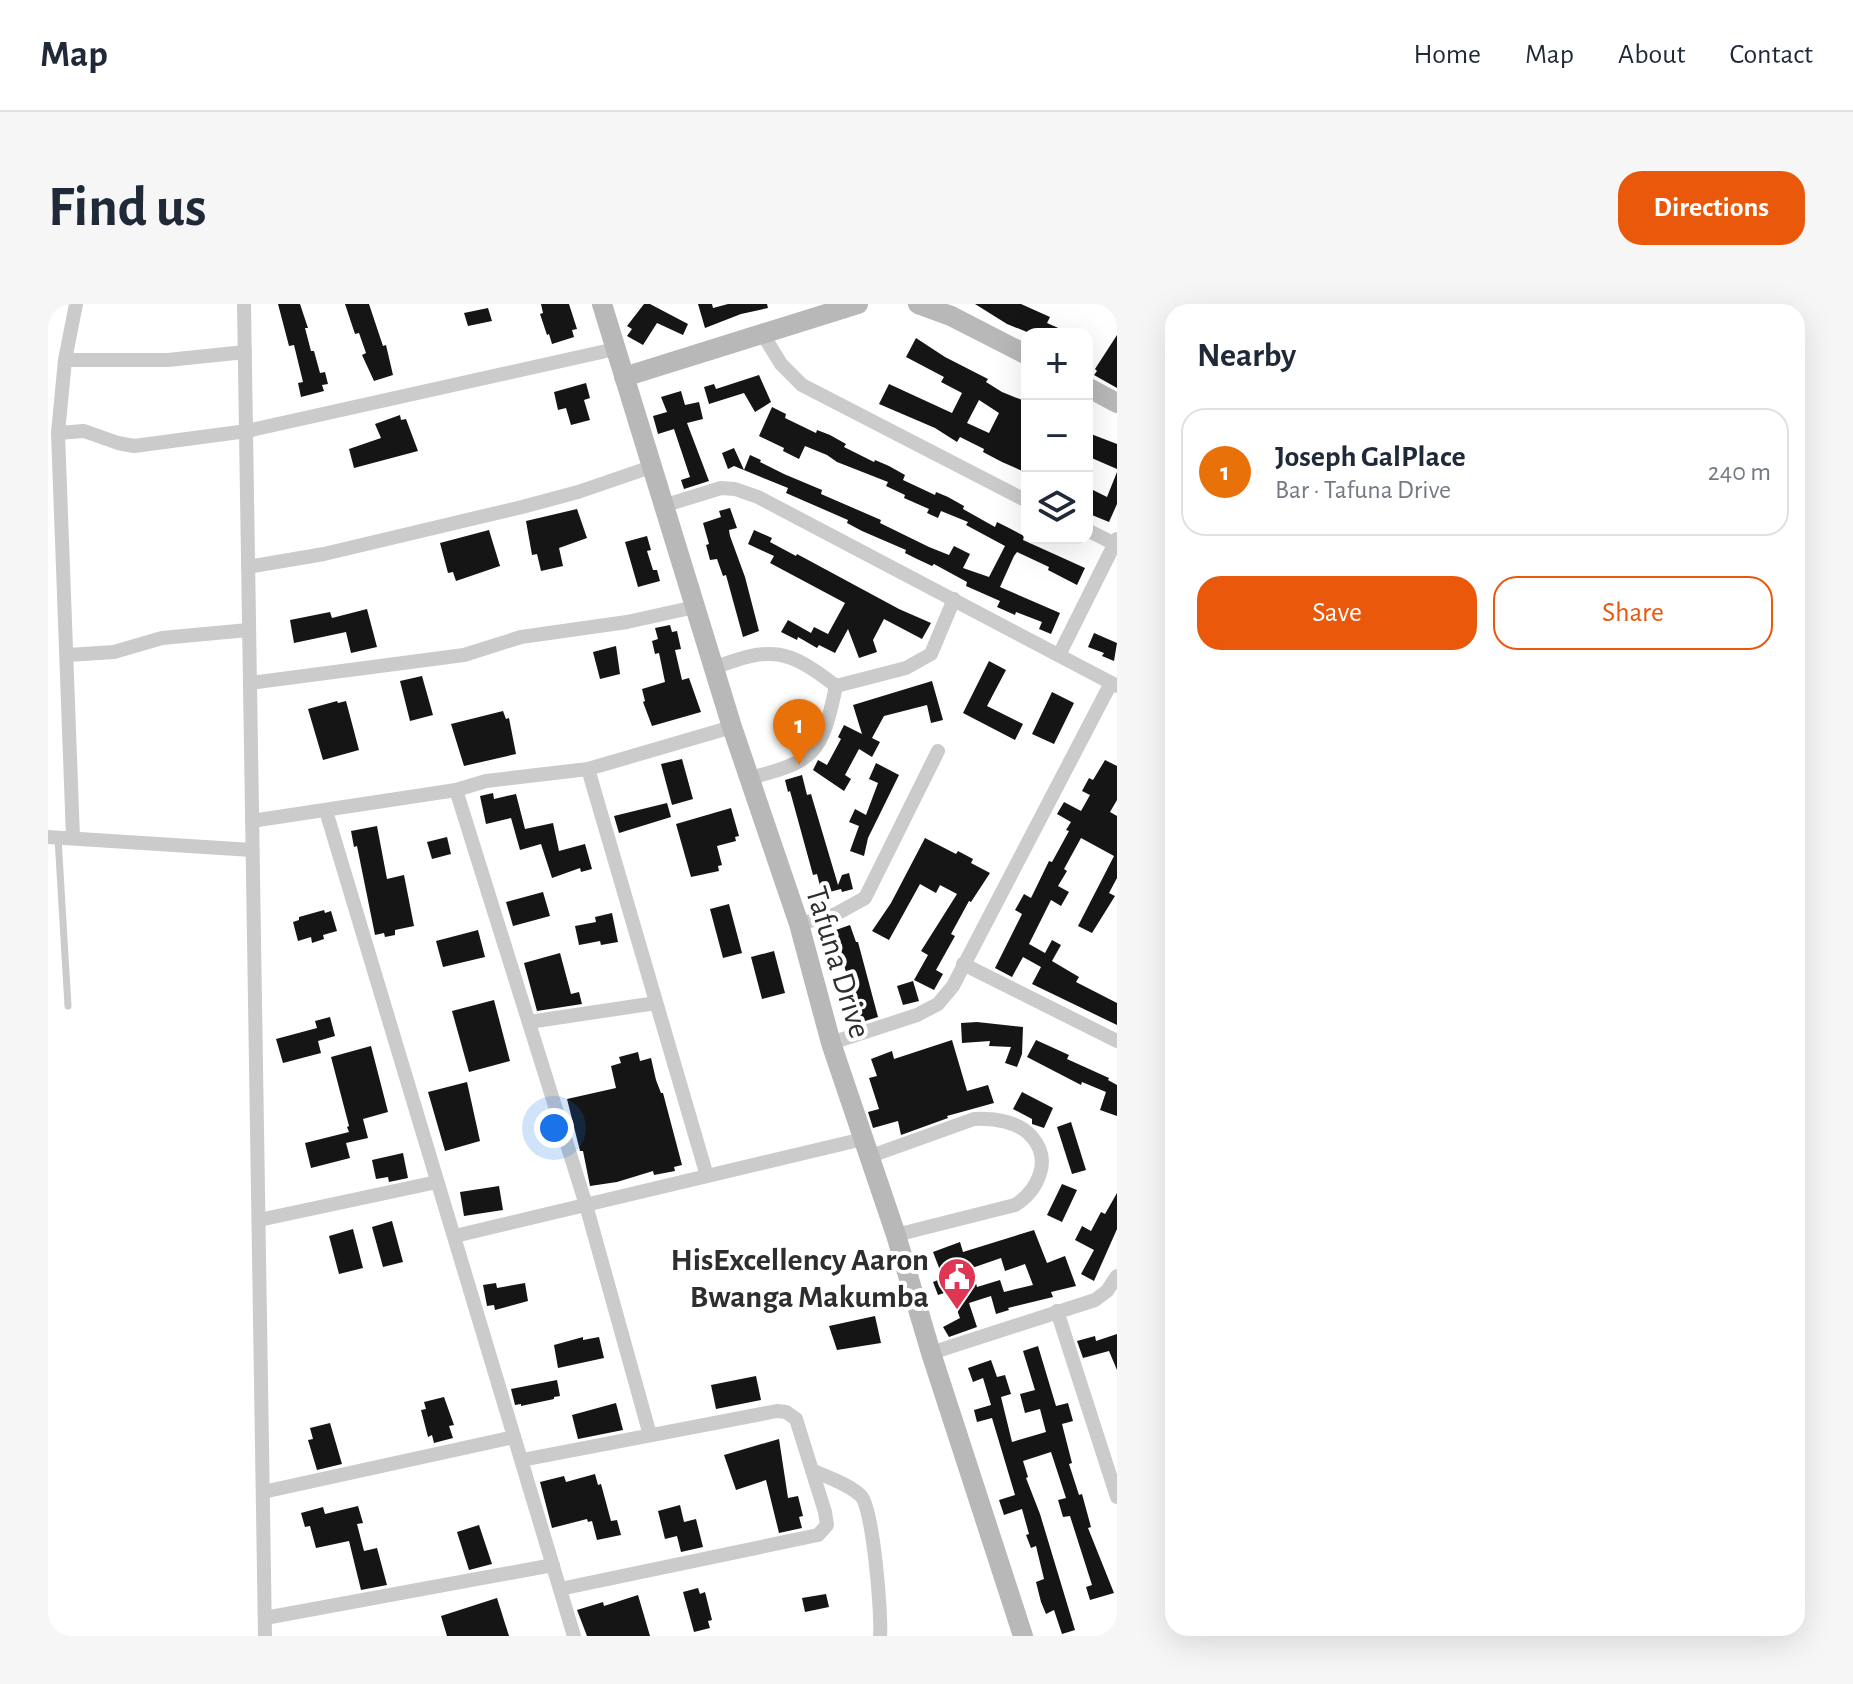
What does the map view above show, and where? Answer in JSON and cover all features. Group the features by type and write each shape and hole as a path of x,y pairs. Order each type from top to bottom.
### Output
{"main road":[{"name":"Tafuna Drive","path":"602,304 732,727 799,924 831,1043 896,1235 1023,1636"},
{"path":"624,377 856,304"},
{"path":"918,304 951,316 1021,352"},
{"path":"1093,390 1117,403"}],"street":[{"path":"73,838 58,433 65,360 76,304"},
{"path":"244,304 265,1636"},
{"path":"762,333 781,364 802,385 1021,498"},
{"path":"58,433 84,431 134,446 247,431 615,349"},
{"path":"65,360 168,360 245,352"},
{"path":"248,567 324,554 522,507 651,467"},
{"path":"663,506 721,488 758,497 1114,685 953,986 938,1004 917,1015 831,1043"},
{"path":"1059,655 1116,542 1093,532"},
{"path":"714,668 745,656 766,652 781,654 836,686 906,668 931,654 954,599"},
{"path":"250,683 464,655 521,637 627,622 695,607"},
{"path":"68,655 114,652 174,636 248,630"},
{"path":"749,778 796,765 807,757 819,742 829,720 836,686"},
{"path":"252,821 456,790 486,781 588,769 732,727"},
{"path":"799,924 836,914 865,898 938,751"},
{"path":"588,769 707,1176"},
{"path":"456,790 586,1205 650,1435"},
{"path":"326,811 574,1636"},
{"path":"53,838 252,850"},
{"path":"963,964 1117,1041"},
{"path":"529,1022 656,1003"},
{"path":"455,1236 707,1176 866,1148 974,1119 1004,1121 1032,1136 1041,1154 1042,1171 1035,1188 1027,1197 1015,1205 896,1235"},
{"path":"259,1220 437,1182"},
{"path":"931,1353 1095,1300 1107,1291 1117,1276"},
{"path":"1057,1311 1117,1497"},
{"path":"522,1460 777,1411 786,1412 796,1419 812,1470 827,1525 818,1535 560,1589"},
{"path":"263,1492 514,1437"},
{"path":"812,1470 860,1495 867,1505 873,1530 880,1636"},
{"path":"265,1618 553,1565"}],"lane":[{"path":"53,838 68,1006"}],"building":[{"path":"278,304 300,304 311,351 314,351 320,373 325,372 328,384 322,385 324,391 301,397 298,383 303,382 294,345 289,346"},
{"path":"345,304 369,304 383,346 386,345 393,375 374,381 362,355 366,353 359,333 355,334"},
{"path":"541,304 569,304 577,329 572,330 574,337 552,344 540,314 543,313"},
{"path":"644,304 650,304 688,324 683,335 657,323 643,345 627,336 632,329 627,326"},
{"path":"698,304 712,304 713,308 728,304 767,304 768,308 741,314 705,328"},
{"path":"975,304 1021,304 1050,317 1047,323 1058,328 1021,330"},
{"path":"488,308 492,321 468,326 464,313"},
{"path":"1117,335 1117,388 1094,375"},
{"path":"916,338 988,379 986,382 1002,392 1021,400 1021,470 960,437 957,442 935,428 879,404 889,384 952,413 962,393 941,382 944,377 906,357","holes":["979,400 999,413 989,433 967,423"]},
{"path":"759,375 771,402 755,412 744,393 709,404 704,387 714,384 716,389"},
{"path":"586,383 590,398 584,400 590,420 571,425 566,408 558,410 554,392"},
{"path":"681,391 685,405 699,402 703,419 687,423 709,481 684,489 681,480 690,477 674,429 658,434 653,416 667,412 661,397"},
{"path":"772,407 786,414 785,418 816,433 817,430 830,435 846,444 844,447 889,466 905,475 903,480 935,495 936,492 948,497 995,527 997,522 1021,534 1021,544 1032,544 1085,568 1077,585 1017,552 1014,556 1000,587 1060,613 1051,634 1039,629 1042,622 997,607 1000,601 966,586 967,582 862,531 847,523 848,520 786,493 788,488 734,466 728,469 722,453 734,448 744,470 750,455 929,547 949,555 954,546 970,554 963,568 989,577 1005,546 966,525 968,522 941,511 938,518 927,513 929,509 886,486 888,482 805,446 799,459 759,436"},
{"path":"400,415 401,420 406,419 418,451 354,468 349,449 381,438 375,424"},
{"path":"1093,435 1117,444 1117,469 1093,459"},
{"path":"1117,472 1117,504 1109,522 1093,515 1093,490 1107,497"},
{"path":"730,508 737,528 729,530 730,536 759,631 743,637 726,575 723,576 717,559 710,560 703,523 721,517 719,511"},
{"path":"577,509 587,538 559,548 563,566 541,571 537,554 532,555 526,521"},
{"path":"489,530 500,566 456,581 453,572 448,573 440,543"},
{"path":"754,530 772,538 770,542 796,556 931,623 922,639 884,619 873,640 877,652 859,658 848,629 835,653 781,632 788,620 811,633 814,627 828,634 845,603 770,563 774,556 748,544"},
{"path":"647,536 651,550 647,551 660,581 638,587 625,542"},
{"path":"367,609 377,647 351,653 346,632 294,643 290,620 330,612 332,618"},
{"path":"670,625 672,632 677,631 681,649 675,650 682,680 689,678 701,712 652,726 643,702 642,689 665,682 659,653 655,654 652,641 658,639 655,628"},
{"path":"1094,633 1117,643 1114,661 1088,647"},
{"path":"616,646 620,674 600,679 593,652"},
{"path":"989,661 1006,670 987,706 1023,724 1015,740 963,713"},
{"path":"422,676 433,715 410,721 400,681"},
{"path":"932,681 943,720 931,723 927,705 884,716 872,738 880,742 872,757 859,749 845,775 851,779 844,791 813,770 818,760 827,765 841,739 838,737 844,725 862,734 853,705"},
{"path":"1052,692 1074,703 1054,744 1032,734"},
{"path":"346,701 359,750 323,760 308,709"},
{"path":"503,711 506,719 509,718 516,754 464,766 451,724"},
{"path":"682,759 693,799 672,805 661,764"},
{"path":"1105,760 1117,766 1117,800 1110,812 1117,816 1117,878 1109,893 1115,896 1092,933 1078,926 1114,856 1081,838 1058,886 1069,892 1061,906 1051,900 1029,944 1045,953 1052,940 1061,945 1052,961 1079,977 1076,982 1117,1003 1117,1025 1032,984 1041,967 1023,957 1012,977 995,968 1022,914 1015,910 1024,894 1031,898 1049,861 1052,862 1069,831 1066,830 1071,822 1057,814 1064,802 1081,811 1090,795 1082,791"},
{"path":"876,763 899,775 868,838 864,856 850,851 859,826 849,822 855,809 866,815 878,783 869,779"},
{"path":"802,775 807,795 811,794 838,885 842,875 849,873 853,889 822,894 817,874 813,875 785,780"},
{"path":"493,793 494,799 516,794 525,829 553,823 559,851 585,844 592,869 581,872 580,868 552,878 541,844 520,850 511,818 486,824 480,796"},
{"path":"667,803 671,817 619,833 614,816"},
{"path":"731,808 739,836 735,837 736,841 717,846 722,865 718,866 719,871 691,877 676,824"},
{"path":"377,826 387,879 404,875 414,926 395,930 395,935 385,937 384,933 375,935 357,846 354,847 351,831"},
{"path":"447,837 451,854 432,859 427,842"},
{"path":"925,838 973,859 971,863 990,873 969,901 951,934 955,936 936,970 943,974 934,990 914,980 928,955 921,951 957,894 940,885 936,893 920,884 889,940 872,931 891,903"},
{"path":"543,892 550,916 513,926 506,902"},
{"path":"729,904 742,953 723,958 710,909"},
{"path":"324,910 325,913 331,911 337,931 323,935 324,939 312,943 311,937 298,941 293,922 299,917"},
{"path":"612,913 618,942 579,945 575,926 596,922 595,917"},
{"path":"850,925 858,942 878,1017 862,1022 833,931"},
{"path":"478,930 485,957 443,967 436,941"},
{"path":"774,951 785,993 762,999 751,957"},
{"path":"560,953 571,994 579,992 582,1004 537,1011 524,963"},
{"path":"913,981 919,1001 903,1005 897,986"},
{"path":"494,1000 510,1061 469,1072 452,1011"},
{"path":"330,1017 335,1036 318,1041 321,1053 283,1063 276,1039 317,1028 315,1021"},
{"path":"961,1023 1023,1027 1022,1054 1017,1067 1005,1063 1011,1047 989,1046 990,1041 962,1043"},
{"path":"952,1040 967,1091 988,1085 994,1103 947,1116 901,1135 898,1121 873,1128 868,1112 879,1109 869,1078 877,1076 871,1059 892,1051 894,1059"},
{"path":"1036,1040 1069,1055 1067,1059 1109,1078 1117,1085 1117,1116 1100,1110 1106,1092 1082,1082 1081,1085 1027,1057"},
{"path":"371,1046 388,1112 363,1119 368,1138 346,1143 350,1158 311,1168 305,1143 349,1132 331,1057"},
{"path":"638,1052 640,1061 651,1058 682,1165 674,1167 675,1171 654,1175 653,1171 590,1186 567,1099 616,1088 611,1066 621,1063 619,1057"},
{"path":"467,1082 480,1141 445,1151 428,1092"},
{"path":"1022,1092 1053,1108 1044,1128 1032,1124 1032,1119 1013,1109"},
{"path":"1071,1122 1086,1170 1072,1174 1057,1127"},
{"path":"403,1153 408,1178 389,1182 388,1177 376,1179 372,1160"},
{"path":"1062,1184 1077,1190 1062,1222 1047,1215"},
{"path":"499,1186 503,1210 464,1216 460,1192"},
{"path":"1117,1193 1117,1229 1094,1281 1081,1274 1094,1250 1075,1240 1082,1226 1091,1231 1101,1212 1105,1214"},
{"path":"392,1221 403,1262 383,1267 372,1227"},
{"path":"353,1229 363,1268 339,1274 329,1236"},
{"path":"1034,1230 1047,1263 1065,1256 1076,1286 1051,1292 1053,1297 996,1314 991,1296 969,1303 977,1327 949,1337 943,1327 960,1318 950,1291 938,1295 933,1282 943,1278 933,1252 960,1242 963,1252","holes":["1001,1258 1005,1271 1025,1264 1033,1285 1004,1292 1000,1280 977,1287 972,1268"]},
{"path":"496,1283 497,1288 525,1283 528,1301 495,1310 494,1305 487,1306 483,1285"},
{"path":"875,1316 881,1343 837,1350 829,1326"},
{"path":"1117,1334 1117,1370 1109,1351 1083,1358 1077,1341 1095,1336 1096,1341"},
{"path":"583,1337 583,1340 599,1337 604,1358 558,1368 554,1345"},
{"path":"1038,1346 1056,1406 1068,1403 1073,1421 1062,1424 1072,1463 1069,1464 1079,1495 1082,1494 1091,1527 1088,1528 1114,1593 1090,1600 1086,1587 1092,1585 1070,1516 1063,1517 1058,1500 1066,1498 1051,1452 1023,1461 1075,1630 1062,1634 1054,1610 1046,1614 1041,1602 1036,1582 1044,1579 1036,1546 1031,1548 1026,1535 1029,1534 1022,1509 1004,1515 999,1500 1015,1495 992,1418 977,1422 974,1410 991,1405 983,1378 973,1382 968,1368 991,1360 997,1377 1005,1375 1011,1394 1001,1397 1012,1442 1046,1432 1040,1409 1025,1413 1020,1394 1035,1390 1023,1351"},
{"path":"756,1376 761,1400 716,1409 711,1385"},
{"path":"557,1380 560,1396 515,1405 511,1389"},
{"path":"444,1397 454,1425 449,1426 453,1438 434,1443 432,1435 428,1437 421,1410 426,1409 424,1402"},
{"path":"616,1403 623,1430 578,1439 572,1415"},
{"path":"330,1423 342,1464 317,1470 308,1440 313,1439 310,1428"},
{"path":"779,1439 788,1498 798,1496 803,1516 799,1517 802,1528 779,1533 766,1480 736,1490 724,1455"},
{"path":"595,1474 598,1485 601,1484 611,1521 617,1520 621,1535 597,1540 592,1521 588,1522 587,1519 552,1528 540,1482 564,1476 566,1482"},
{"path":"680,1505 684,1522 696,1519 703,1547 681,1552 677,1536 665,1539 658,1511"},
{"path":"358,1506 363,1523 357,1524 364,1551 377,1548 387,1585 361,1590 349,1541 316,1548 310,1526 305,1527 301,1513 323,1507 325,1514"},
{"path":"479,1525 492,1564 469,1570 457,1532"},
{"path":"698,1588 700,1594 705,1592 712,1620 708,1621 710,1628 694,1632 683,1592"},
{"path":"826,1594 829,1607 805,1612 802,1598"},
{"path":"638,1595 650,1636 587,1636 577,1610 603,1602 604,1606"},
{"path":"497,1598 509,1636 447,1636 441,1616"}],"place":[{"name":"Joseph GalPlace","path":"799,765"},
{"name":"HisExcellency Aaron Bwanga Makumba","path":"957,1311"}]}
